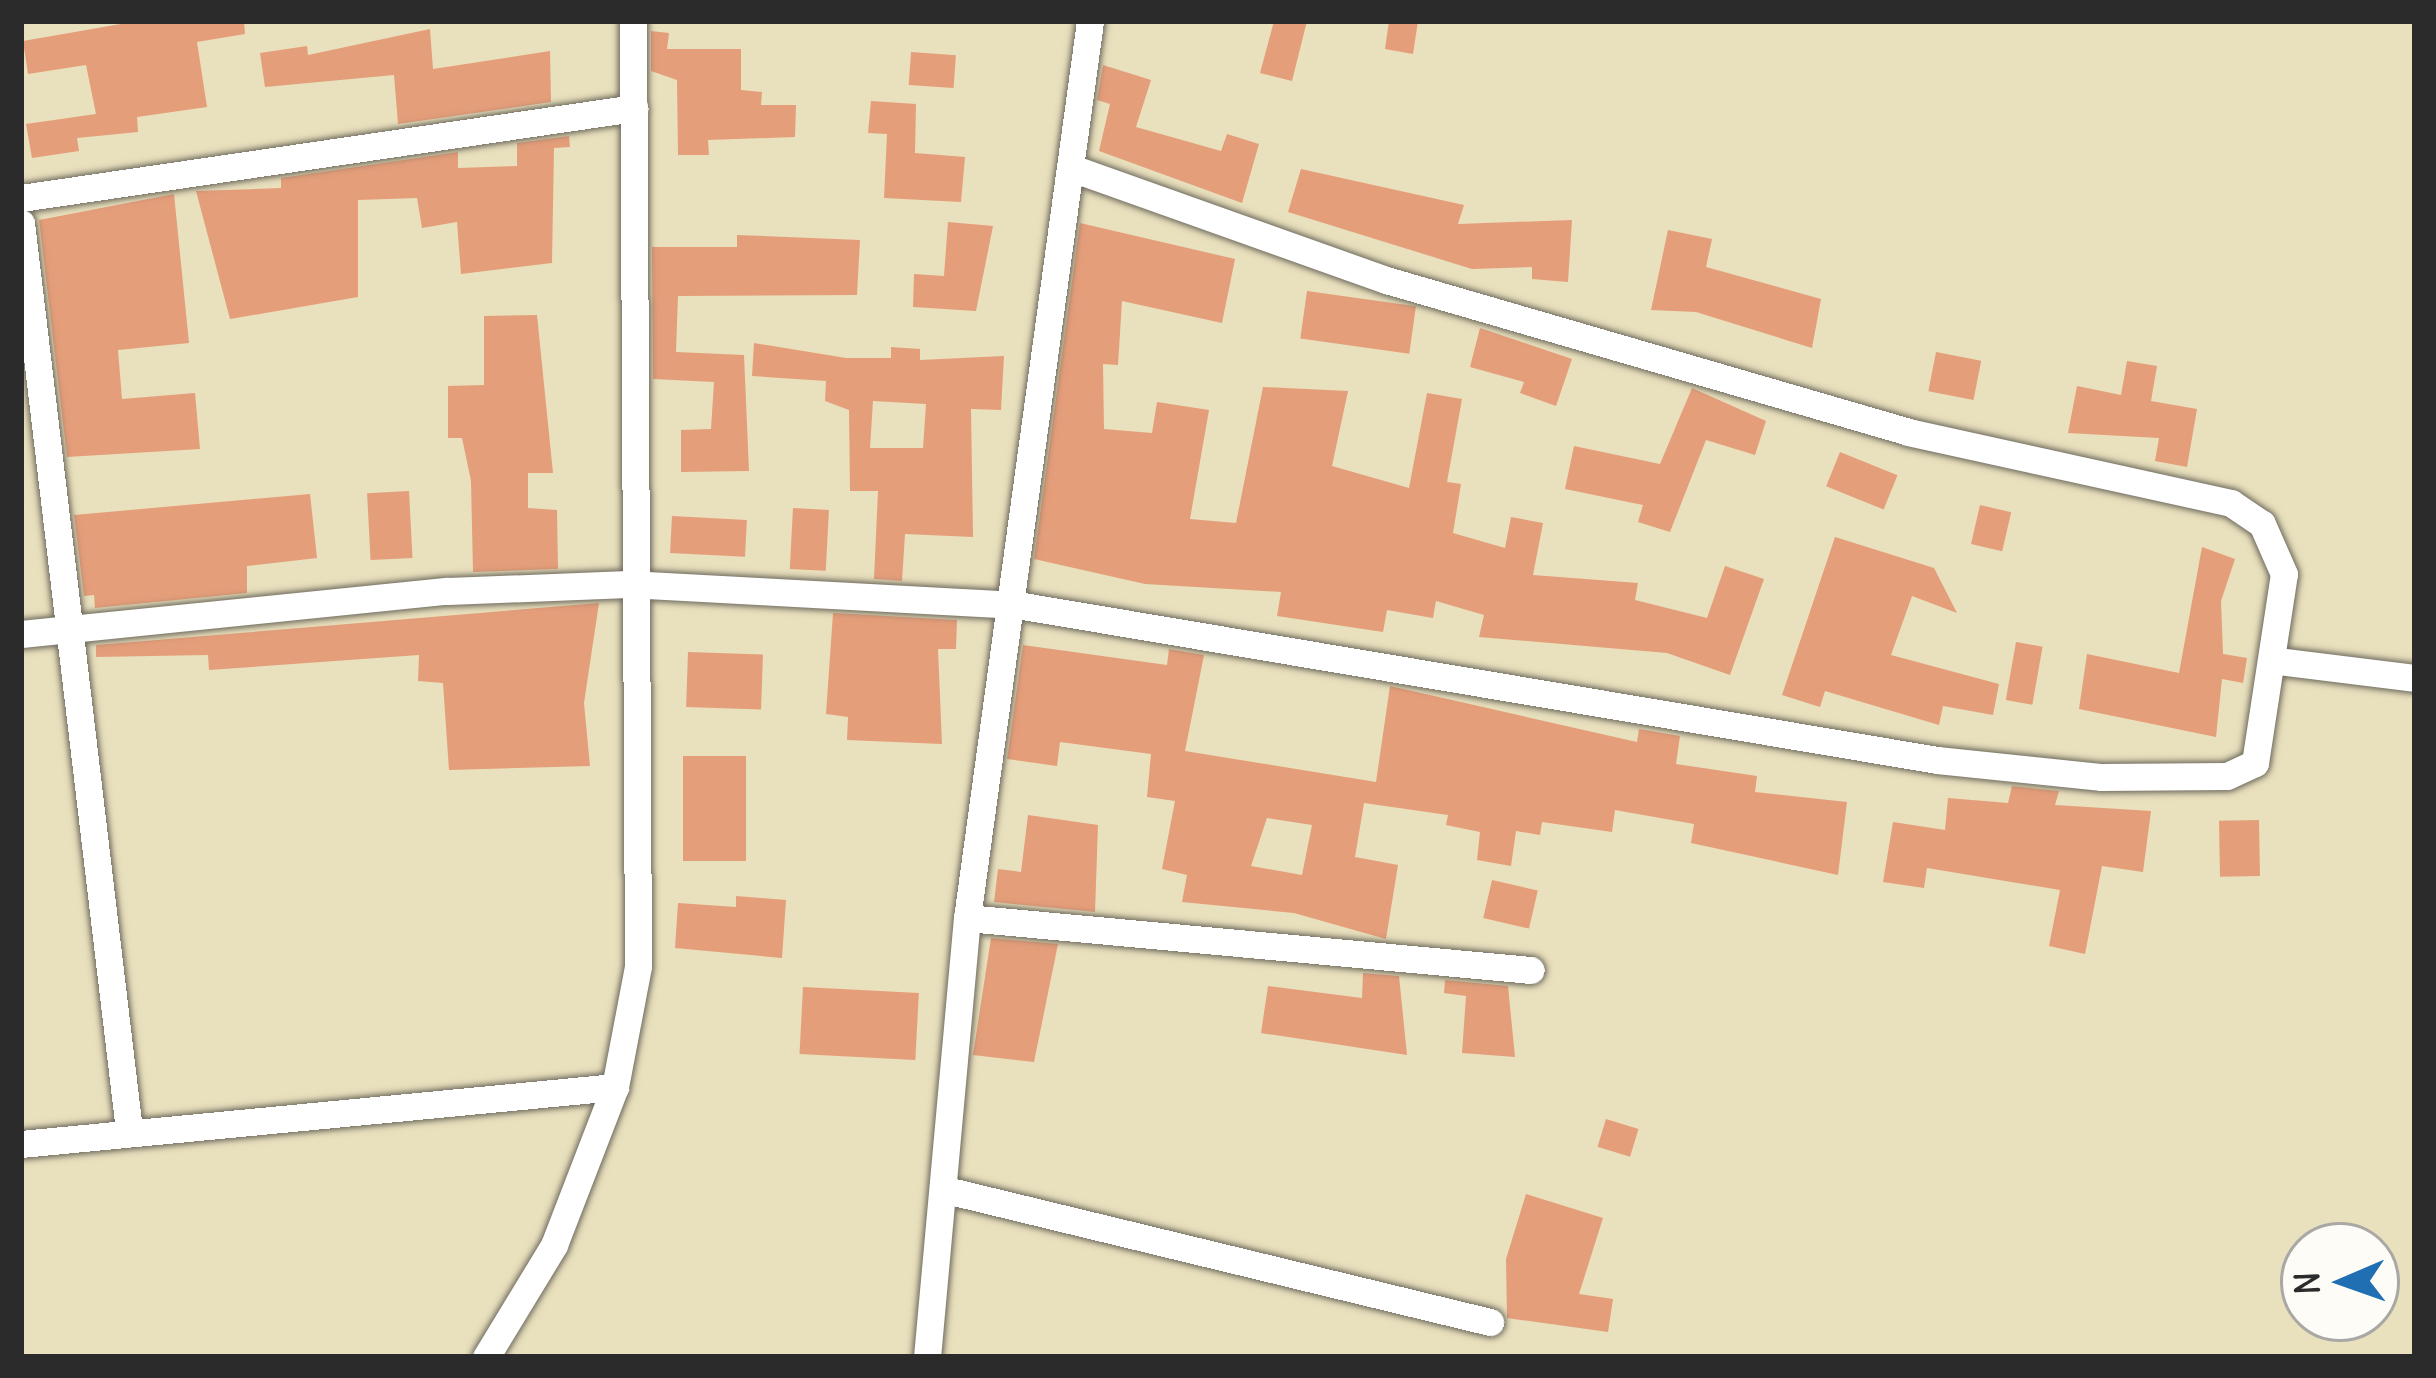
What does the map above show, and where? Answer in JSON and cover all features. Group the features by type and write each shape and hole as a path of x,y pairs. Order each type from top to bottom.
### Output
{"street":[{"path":"493,1356 554,1245 615,1087 638,966 628,584 633,21"},
{"path":"927,1357 946,1190 967,918 1017,605 1090,21"},
{"path":"21,198 634,108"},
{"path":"21,634 69,626 628,584 1017,605 1937,760 2102,777 2227,776 2255,763 2278,661 2284,574 2262,524 2231,503 1909,432 1386,280 1072,168"},
{"path":"21,223 34,453 69,626 129,1130"},
{"path":"2278,661 2415,678"},
{"path":"967,918 1531,970"},
{"path":"21,1144 129,1130 615,1087"},
{"path":"946,1190 1490,1322"}],"building":[{"path":"138,21 244,21 245,34 197,42 207,107 137,117 138,132 77,138 79,151 32,158 26,124 96,114 86,65 28,74 23,41"},
{"path":"1274,21 1307,21 1292,81 1260,73"},
{"path":"1389,21 1418,21 1413,54 1385,49"},
{"path":"430,29 433,69 550,51 551,102 398,124 394,75 265,87 260,53 307,46 308,55"},
{"path":"651,31 669,33 667,49 741,49 741,90 762,92 761,105 796,105 795,137 708,140 709,155 678,155 677,80 651,71"},
{"path":"911,52 956,55 954,88 909,85"},
{"path":"1103,65 1151,80 1136,127 1221,151 1227,134 1259,144 1242,203 1099,151 1110,104 1097,100"},
{"path":"871,101 916,104 915,153 965,157 961,202 884,198 887,134 868,133"},
{"path":"569,136 570,147 554,148 552,263 461,274 457,222 422,228 417,198 358,200 358,297 230,319 196,191 281,188 281,178 458,152 458,168 517,166 517,143"},
{"path":"1301,169 1464,205 1458,224 1572,220 1568,282 1532,279 1532,267 1472,269 1288,212"},
{"path":"174,194 189,343 118,350 122,399 195,393 200,449 67,457 39,220"},
{"path":"948,222 993,226 976,311 913,307 914,274 944,276"},
{"path":"1080,223 1235,259 1222,323 1122,301 1118,365 1103,364 1104,429 1152,433 1157,402 1209,410 1190,519 1236,523 1263,387 1348,391 1332,466 1409,488 1427,393 1462,399 1447,482 1461,484 1453,533 1505,548 1511,517 1543,523 1533,575 1638,583 1635,600 1707,618 1725,566 1764,579 1730,675 1667,653 1479,637 1484,615 1436,601 1433,618 1387,610 1383,632 1277,616 1281,592 1145,584 1034,559"},
{"path":"1668,230 1712,239 1706,267 1821,299 1812,348 1696,312 1651,310"},
{"path":"737,235 860,240 857,295 678,296 676,352 744,355 749,471 681,472 681,430 711,429 714,382 653,379 652,247 737,247"},
{"path":"1307,291 1416,306 1409,354 1300,339"},
{"path":"537,315 553,473 528,473 528,508 557,510 558,569 473,572 471,481 462,438 448,438 448,386 484,385 484,316"},
{"path":"1480,328 1572,359 1556,406 1520,393 1524,382 1470,367"},
{"path":"754,343 846,358 891,358 891,347 920,349 920,360 1004,356 1001,410 971,409 973,537 905,534 902,581 874,579 878,491 850,491 849,410 825,401 826,381 752,376","holes":["873,401 926,404 923,448 870,448"]},
{"path":"1936,352 1981,361 1974,400 1928,391"},
{"path":"2127,361 2157,366 2151,401 2197,409 2187,467 2155,461 2159,438 2068,433 2077,386 2121,395"},
{"path":"1692,388 1766,421 1755,455 1706,440 1670,532 1638,522 1643,505 1565,489 1574,446 1660,464"},
{"path":"1840,452 1897,475 1884,510 1826,486"},
{"path":"409,491 413,558 371,560 367,493"},
{"path":"310,494 317,558 247,566 247,593 95,608 94,595 84,596 74,515"},
{"path":"1980,505 2011,512 2002,551 1971,544"},
{"path":"793,508 829,510 826,571 790,569"},
{"path":"672,516 747,520 745,557 670,553"},
{"path":"1835,537 1934,568 1957,613 1912,596 1891,655 1999,684 1993,715 1943,706 1939,725 1825,691 1820,707 1782,695"},
{"path":"2202,547 2235,559 2221,601 2223,654 2247,658 2243,683 2222,679 2216,737 2079,709 2087,654 2179,673"},
{"path":"599,603 584,703 590,766 449,770 443,683 418,681 419,655 209,670 208,655 96,657 96,645"},
{"path":"833,613 957,620 956,649 938,649 942,744 847,740 848,717 826,714"},
{"path":"2016,642 2043,647 2032,705 2006,700"},
{"path":"1023,645 1167,665 1169,649 1204,655 1185,751 1376,782 1390,686 1637,742 1639,729 1680,736 1676,764 1757,776 1755,792 1847,802 1838,875 1691,843 1694,824 1615,810 1612,832 1542,822 1540,835 1516,831 1511,866 1477,860 1480,832 1446,825 1448,815 1364,803 1355,857 1398,865 1386,939 1294,913 1182,902 1187,875 1162,869 1175,801 1147,797 1151,754 1060,742 1057,766 1007,759","holes":["1267,818 1312,825 1302,875 1251,866"]},
{"path":"688,652 763,655 761,710 686,707"},
{"path":"683,756 746,756 746,861 683,861"},
{"path":"2012,786 2059,791 2055,805 2151,811 2143,872 2102,866 2085,954 2049,946 2060,890 1927,868 1924,888 1883,882 1893,822 1945,830 1948,798 2008,803"},
{"path":"1028,815 1098,825 1095,912 994,902 998,869 1021,872"},
{"path":"2259,820 2260,876 2220,877 2219,821"},
{"path":"1492,880 1538,891 1529,929 1483,918"},
{"path":"736,896 786,900 782,958 675,948 678,903 736,907"},
{"path":"991,938 1058,944 1034,1062 973,1055"},
{"path":"1363,973 1399,976 1407,1055 1261,1033 1268,986 1362,998"},
{"path":"1445,980 1508,986 1515,1057 1462,1053 1466,996 1444,993"},
{"path":"803,987 919,993 915,1060 799,1054"},
{"path":"1606,1119 1639,1129 1630,1157 1598,1147"},
{"path":"1526,1194 1603,1218 1579,1294 1613,1299 1608,1332 1507,1318 1506,1259"}]}
